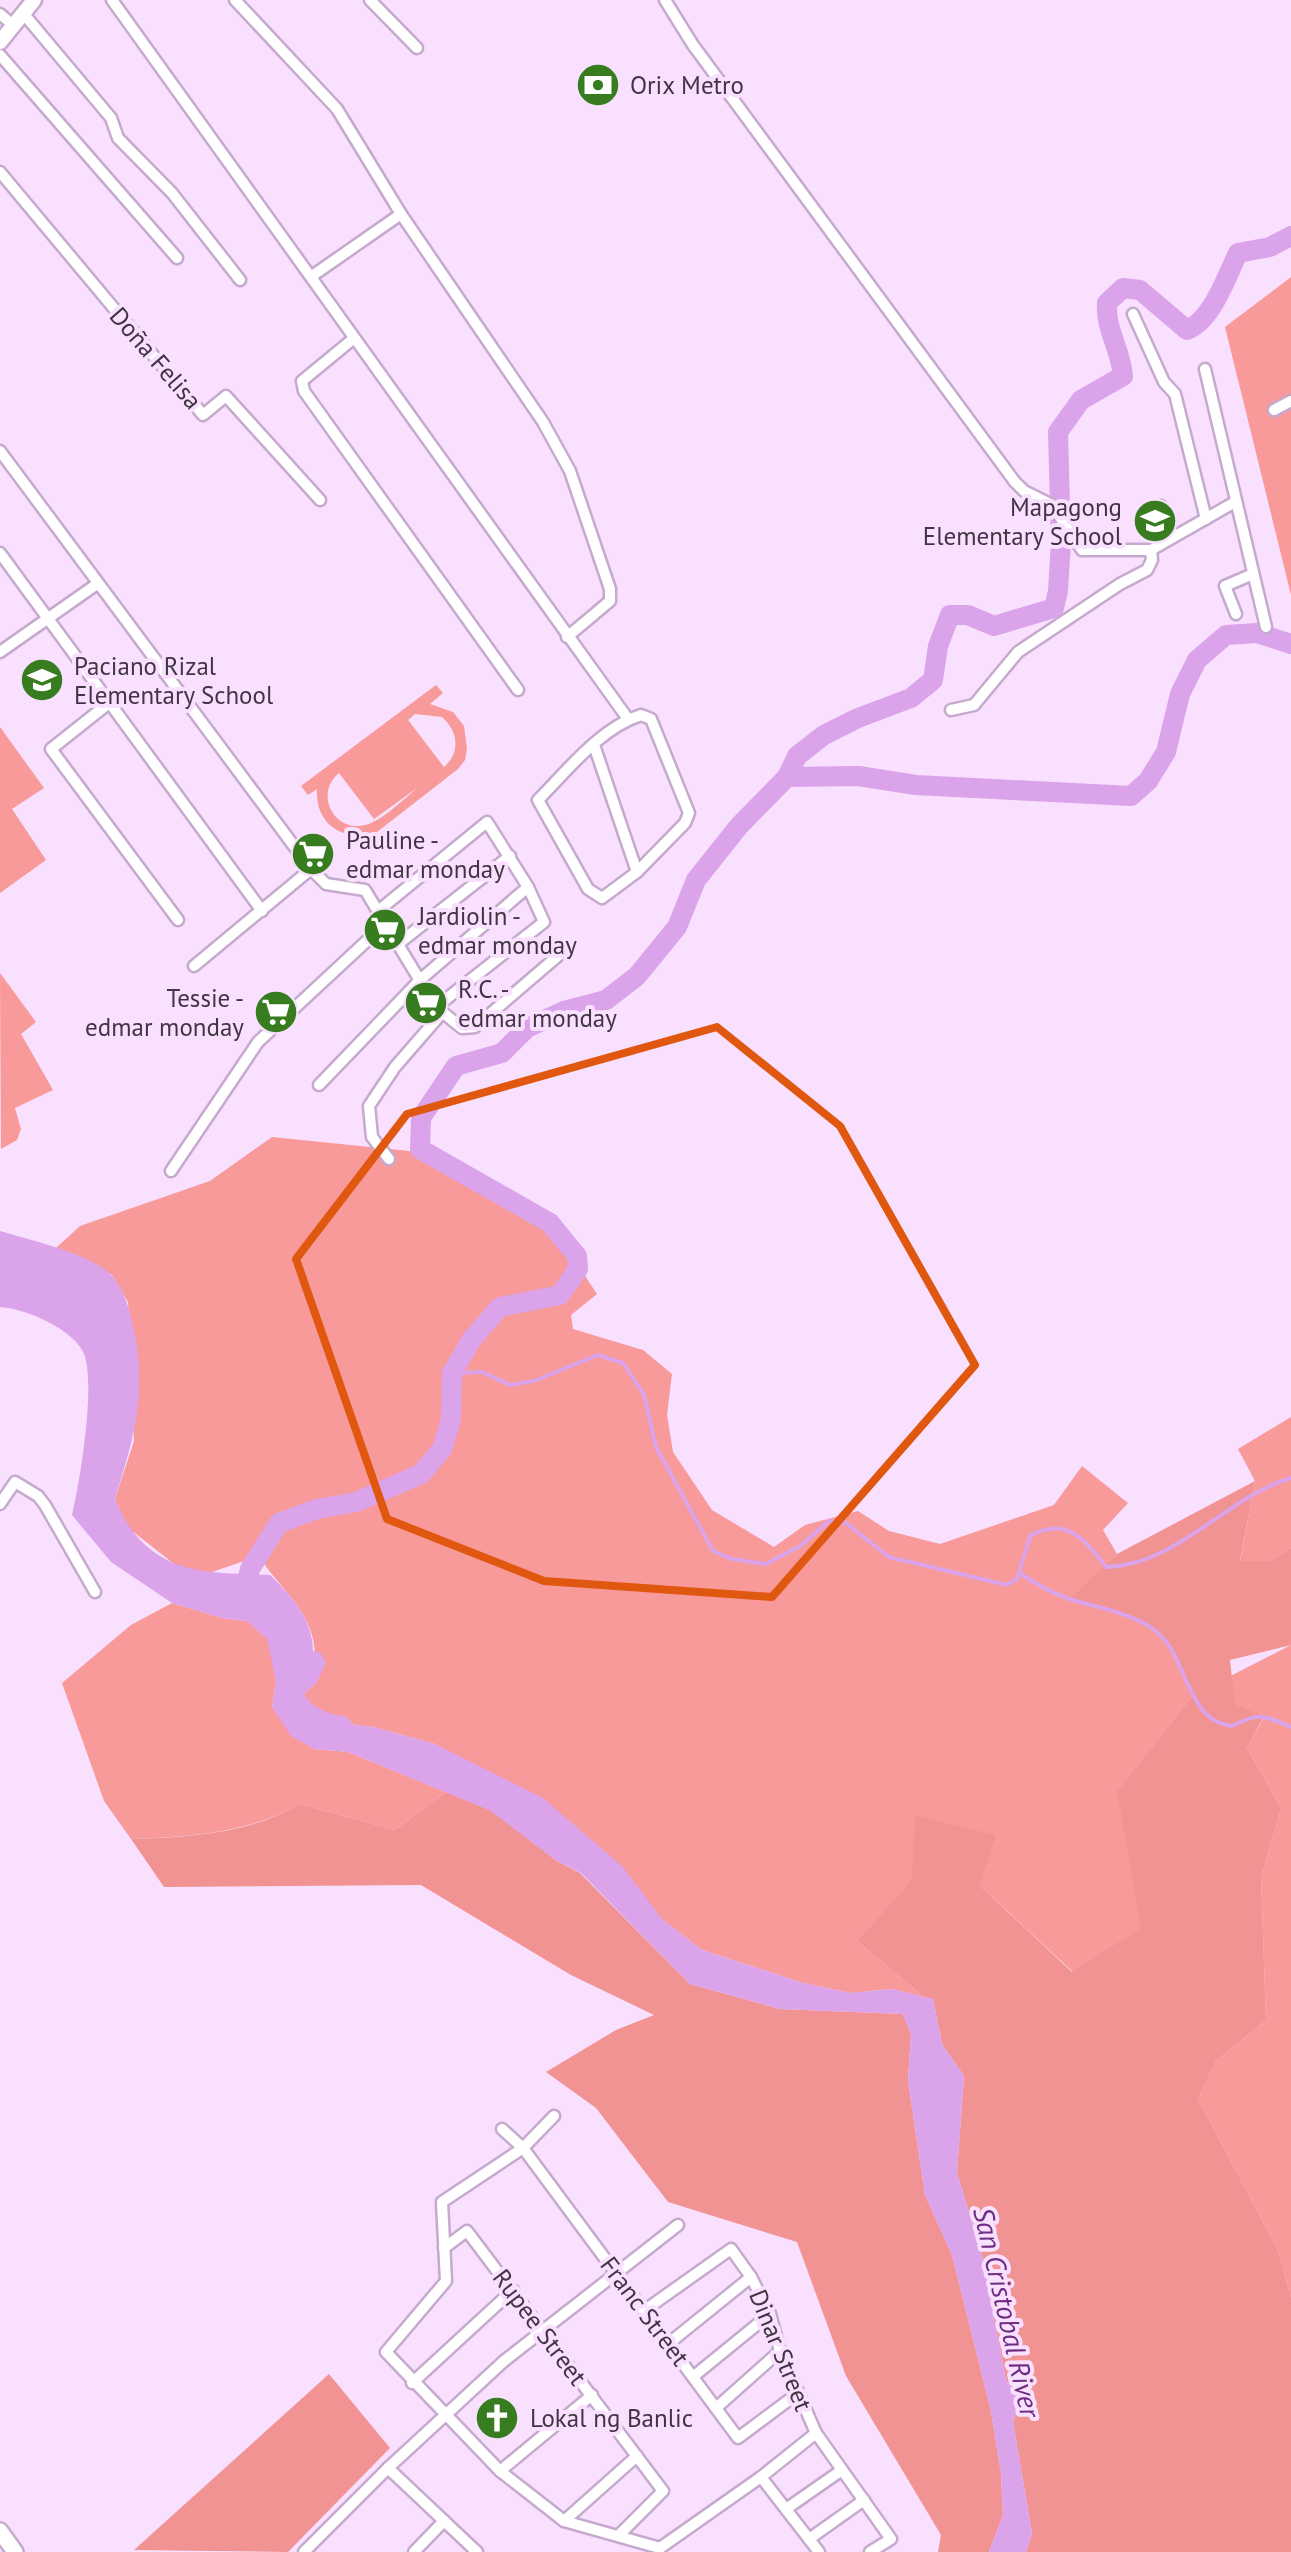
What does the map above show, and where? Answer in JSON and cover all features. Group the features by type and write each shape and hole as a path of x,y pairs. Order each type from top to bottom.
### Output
{"highway":[{"path":"0,2531 14,2552"}],"main road":[{"path":"0,42 34,0"}],"street":[{"path":"112,0 628,719"},
{"path":"235,0 337,109 401,214 543,422 570,471 610,589 610,601 566,637"},
{"path":"370,0 417,48"},
{"path":"665,0 714,73 1015,482 1052,505 1082,550 1151,550 1234,502"},
{"path":"0,14 18,20 111,118 118,138 172,193 240,280"},
{"path":"0,55 177,258"},
{"name":"Doña Felisa","path":"0,172 203,416 226,396 320,500"},
{"path":"312,276 401,214"},
{"path":"1133,314 1164,382 1175,394 1206,518"},
{"path":"354,339 302,382 304,392 518,690"},
{"path":"1205,368 1266,627"},
{"path":"1274,410 1291,401"},
{"path":"0,451 310,869 326,884 365,890 439,1011 462,1028 475,1026 566,949"},
{"path":"1161,506 1173,538"},
{"path":"951,710 974,706 1018,652 1147,570 1151,550"},
{"path":"0,552 262,911"},
{"path":"1236,614 1226,586 1253,574"},
{"path":"0,652 97,584"},
{"path":"109,703 51,749 178,920"},
{"path":"641,715 651,718 689,812 685,823 637,872 602,898 588,890 538,800 594,745 628,719 641,715"},
{"path":"594,745 637,872"},
{"path":"378,911 487,822 528,887 544,922 439,1011 368,1106 372,1137 389,1159"},
{"path":"398,944 510,856"},
{"path":"194,966 310,869"},
{"path":"319,1085 420,979 528,887"},
{"path":"172,1171 258,1042 386,923"},
{"path":"0,1504 14,1482 38,1496 96,1592"},
{"path":"554,2116 523,2148 442,2202 446,2281 386,2352 500,2470 564,2521 660,2548 816,2433"},
{"name":"Franc Street","path":"502,2128 523,2148 738,2438 797,2394"},
{"path":"304,2552 504,2361 678,2225"},
{"name":"Rupee Street","path":"444,2248 468,2231 663,2490 618,2536"},
{"name":"Dinar Street","path":"645,2310 732,2249 770,2314 780,2351 816,2433 891,2539 870,2552"},
{"path":"668,2344 751,2277"},
{"path":"412,2383 513,2290"},
{"path":"694,2376 770,2314"},
{"path":"716,2408 780,2351"},
{"path":"500,2470 592,2395"},
{"path":"564,2521 637,2456"},
{"path":"388,2468 477,2552"},
{"path":"786,2509 842,2470"},
{"path":"761,2477 819,2552"},
{"path":"809,2539 864,2500"},
{"path":"414,2552 444,2520"}],"highlighted area":[{"path":"717,1027 840,1126 975,1365 772,1597 544,1581 387,1519 296,1259 407,1114"}],"shaded area":[{"path":"1291,277 1291,595 1225,327"},
{"path":"436,685 443,693 430,704 453,712 464,726 467,749 458,769 377,832 353,835 334,828 321,812 317,789 308,795 301,786","holes":["415,714 442,717 451,729 455,748 444,767 408,720","339,773 374,819 417,788 377,820 348,825 332,812 328,802 331,782"]},
{"path":"0,727 44,788 12,809 46,860 0,893"},
{"path":"0,973 36,1022 21,1034 53,1090 15,1108 21,1129 17,1140 1,1149"},
{"path":"272,1137 409,1151 448,1164 550,1223 597,1294 571,1315 573,1329 643,1350 672,1374 667,1415 673,1452 712,1510 774,1547 805,1525 858,1511 889,1531 940,1544 1054,1505 1082,1466 1128,1503 1103,1530 1117,1554 1071,1600 1130,1617 1159,1633 1174,1654 1193,1695 1118,1790 1142,1928 1073,1972 979,1885 916,1816 913,1880 857,1941 924,1997 892,1989 850,1993 803,1983 702,1950 435,1744 373,1727 310,1719 300,1710 301,1697 317,1682 312,1635 302,1613 259,1556 209,1573 178,1567 127,1527 115,1499 134,1441 128,1302 112,1275 55,1249 80,1226 210,1181"},
{"path":"0,1231 91,1261 117,1282 126,1300 137,1350 139,1393 133,1435 115,1499 142,1542 159,1555 198,1570 270,1575 286,1591 305,1619 313,1651 321,1653 326,1663 317,1682 301,1697 300,1710 311,1719 373,1727 435,1744 543,1798 622,1866 662,1919 702,1950 803,1983 850,1993 892,1989 933,1999 942,2044 964,2076 957,2173 982,2255 1006,2380 1020,2399 1013,2422 1032,2533 1026,2552 989,2552 1003,2515 1001,2473 991,2411 952,2255 925,2195 908,2081 911,2034 903,2014 780,2009 690,1984 581,1873 557,1861 489,1810 348,1752 314,1749 291,1736 272,1707 276,1681 267,1639 247,1621 172,1603 111,1562 72,1515 88,1409 84,1354 71,1337 48,1322 0,1307"},
{"path":"1291,1417 1291,1548 1268,1562 1240,1562 1255,1481 1238,1449"},
{"path":"1255,1481 1240,1561 1268,1562 1291,1548 1291,1645 1230,1660 1235,1705 1264,1716 1247,1748 1281,1808 1261,1878 1266,2020 1216,2061 1198,2099 1278,2250 1291,2298 1291,2552 1026,2552 1032,2533 1013,2422 1020,2399 1006,2380 982,2255 957,2173 964,2076 942,2044 933,1999 924,1997 857,1941 912,1880 915,1816 996,1835 979,1885 1072,1972 1141,1928 1117,1791 1193,1695 1174,1654 1158,1633 1129,1617 1070,1599 1117,1554"},
{"path":"172,1603 247,1621 268,1639 276,1681 272,1707 314,1749 348,1752 446,1792 395,1830 300,1804 239,1827 197,1835 131,1839 104,1801 62,1683 131,1625"},
{"path":"1291,1645 1291,2298 1278,2250 1198,2099 1216,2061 1266,2020 1261,1878 1281,1808 1247,1748 1264,1717 1193,1695"},
{"path":"446,1792 490,1810 557,1861 580,1873 690,1984 780,2009 903,2014 911,2034 908,2081 925,2195 952,2255 991,2411 1001,2473 1003,2515 989,2552 938,2552 941,2535 846,2376 797,2242 668,2202 596,2108 546,2072 616,2030 654,2015 571,1975 421,1885 164,1887 131,1839 239,1828 300,1804 395,1830"},
{"path":"329,2374 390,2448 288,2552 134,2550"}],"waterway":[{"path":"246,1586 250,1569 279,1523 317,1509 356,1502 421,1474 442,1449 451,1420 452,1373 472,1339 500,1307 560,1295 578,1269 577,1256 550,1223 420,1149 421,1118 456,1066 502,1053 527,1028 564,1011 606,1000 637,976 677,927 696,880 739,826 787,777 797,756 824,735 911,698 933,680 938,646 950,615 968,615 994,626 1054,608 1061,542 1058,432 1081,400 1123,376 1108,322 1107,303 1123,288 1140,290 1187,330 1211,308 1238,253 1270,247 1291,236"},
{"path":"787,777 858,776 916,785 1131,796 1148,781 1166,752 1180,694 1197,660 1226,635 1257,633 1291,644"},
{"path":"452,1373 482,1372 510,1385 534,1381 598,1355 623,1363 644,1395 656,1447 713,1551 732,1559 766,1564 800,1546 829,1521 846,1523 889,1557 1007,1585 1017,1579 1030,1536 1042,1530 1054,1528 1074,1534 1106,1567 1131,1564 1178,1543 1267,1487 1291,1478"},
{"path":"1021,1574 1056,1594 1127,1616 1157,1632 1175,1657 1196,1701 1217,1722 1232,1726 1261,1717 1291,1727"},
{"name":"San Cristobal River","path":"291,1682 301,1707 324,1722 342,1726"}],"place":[{"name":"Orix Metro","path":"598,85"},
{"name":"Mapagong Elementary School","path":"1155,521"},
{"name":"Paciano Rizal Elementary School","path":"42,680"},
{"name":"Pauline - edmar monday","path":"313,854"},
{"name":"Jardiolin - edmar monday","path":"385,930"},
{"name":"R.C. - edmar monday","path":"426,1003"},
{"name":"Tessie - edmar monday","path":"276,1012"},
{"name":"Lokal ng Banlic","path":"497,2418"}]}
